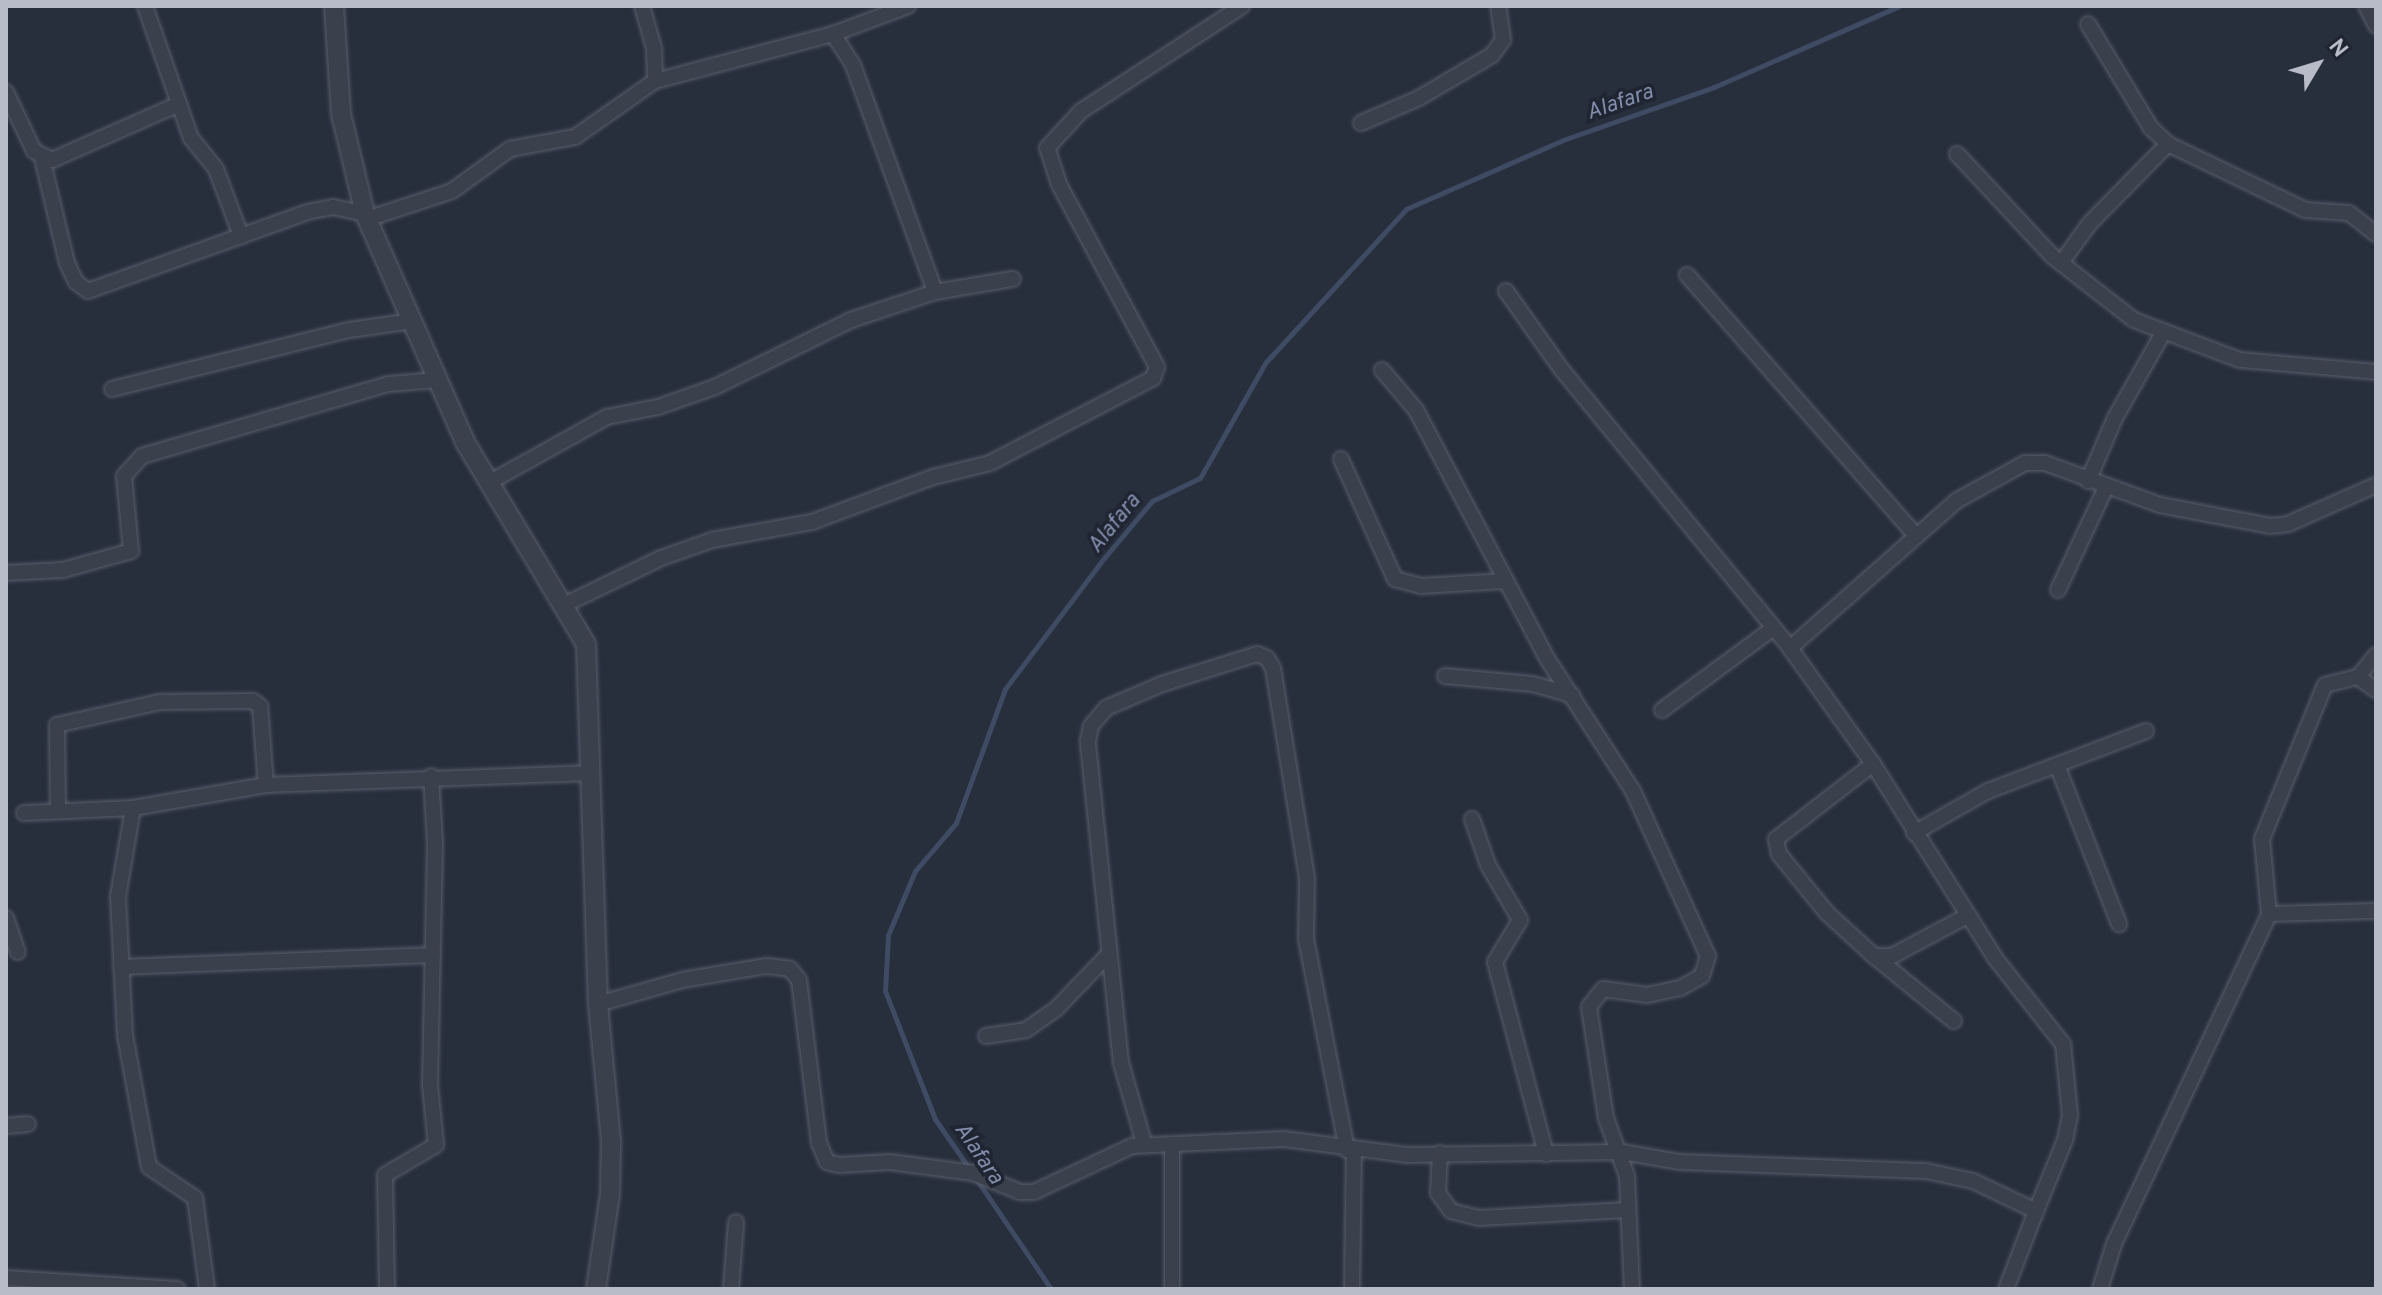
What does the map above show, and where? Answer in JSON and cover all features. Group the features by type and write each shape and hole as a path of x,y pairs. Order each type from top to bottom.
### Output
{"street":[{"path":"145,6 191,138 216,169 241,236"},
{"path":"334,6 341,114 366,217 437,380 490,482 566,604 586,644 598,1004 611,1142 610,1194 596,1289"},
{"path":"642,6 654,48 655,81"},
{"path":"6,92 42,158 67,263 76,282 88,291 241,236 333,207 366,217 452,191 510,149 575,137 655,81 833,34 908,6"},
{"path":"566,604 661,558 712,540 812,522 933,477 990,463 1153,378 1157,367 1059,184 1047,148 1081,111 1242,6"},
{"path":"1361,123 1419,98 1492,55 1503,40 1498,6"},
{"path":"2366,6 2376,26"},
{"path":"2088,24 2151,128 2168,144 2305,210 2349,213 2376,234"},
{"path":"833,34 853,65 935,292"},
{"path":"42,158 52,160 179,104"},
{"path":"2061,263 2090,223 2168,144"},
{"path":"1957,154 2061,263 2134,320 2240,360 2376,372"},
{"path":"1687,275 1916,536"},
{"path":"490,482 607,417 658,407 715,387 851,320 935,292 1013,279"},
{"path":"1506,291 1562,370 1771,630 1790,648 1873,764 1967,916 2054,1029 2068,1059 2065,1140 2006,1289"},
{"path":"112,389 349,330 412,321"},
{"path":"2088,481 2115,418 2163,333"},
{"path":"1382,370 1416,410 1504,581 1633,791 1708,956 1702,976 1680,988 1647,995 1610,988 1593,997 1588,1017 1606,1118 1622,1152 1632,1289"},
{"path":"6,573 63,570 131,551 124,476 142,456 389,384 437,380"},
{"path":"1341,459 1395,579 1421,586 1504,581"},
{"path":"1790,648 1956,501 2025,463 2045,463 2160,505 2270,526 2288,524 2376,485"},
{"path":"2058,590 2106,487"},
{"path":"1662,710 1771,630"},
{"path":"2100,1289 2114,1244 2269,914 2262,839 2325,685 2358,677 2376,655"},
{"path":"1144,1143 1121,1063 1088,741 1096,716 1162,684 1264,656 1273,668 1307,878 1306,939 1350,1150 1352,1289"},
{"path":"1445,676 1533,684 1572,695"},
{"path":"2358,677 2376,690"},
{"path":"58,809 57,725 160,702 253,701 260,706 266,785"},
{"path":"1914,833 1988,791 2146,731"},
{"path":"1873,764 1776,839 1775,846 1827,913 1954,1021"},
{"path":"2057,765 2119,924"},
{"path":"24,813 58,809 133,808 266,785 431,776 592,773"},
{"path":"387,1289 385,1175 436,1145 430,1085 433,955 431,776"},
{"path":"133,808 118,897 125,1035 149,1167 195,1198 207,1289"},
{"path":"1472,819 1488,865 1520,920 1520,927 1498,950 1495,962 1546,1154"},
{"path":"2269,914 2376,911"},
{"path":"1874,956 1892,956 1967,916"},
{"path":"6,918 18,952"},
{"path":"986,1036 1026,1030 1056,1009 1109,954"},
{"path":"121,967 433,955"},
{"path":"598,1004 682,980 767,966 790,969 799,980 819,1143 827,1162 839,1165 890,1162 973,1173 1020,1192 1034,1192 1144,1143 1284,1139 1350,1150 1546,1154 1622,1152 1711,1164 1926,1171 1973,1181 2036,1211"},
{"path":"6,1126 28,1124"},
{"path":"1172,1144 1172,1289"},
{"path":"1440,1153 1438,1193 1451,1211 1479,1218 1628,1210"},
{"path":"731,1289 736,1222"},
{"path":"6,1278 61,1285 178,1289"}],"waterway":[{"name":"Alafara","path":"969,1168 935,1119 885,991 888,935 915,871 956,823 1005,689 1105,557 1152,501 1200,478 1266,362 1406,209 1563,140 1714,87 1899,6"},
{"name":"Alafara","path":"977,1180 1051,1289"}]}
